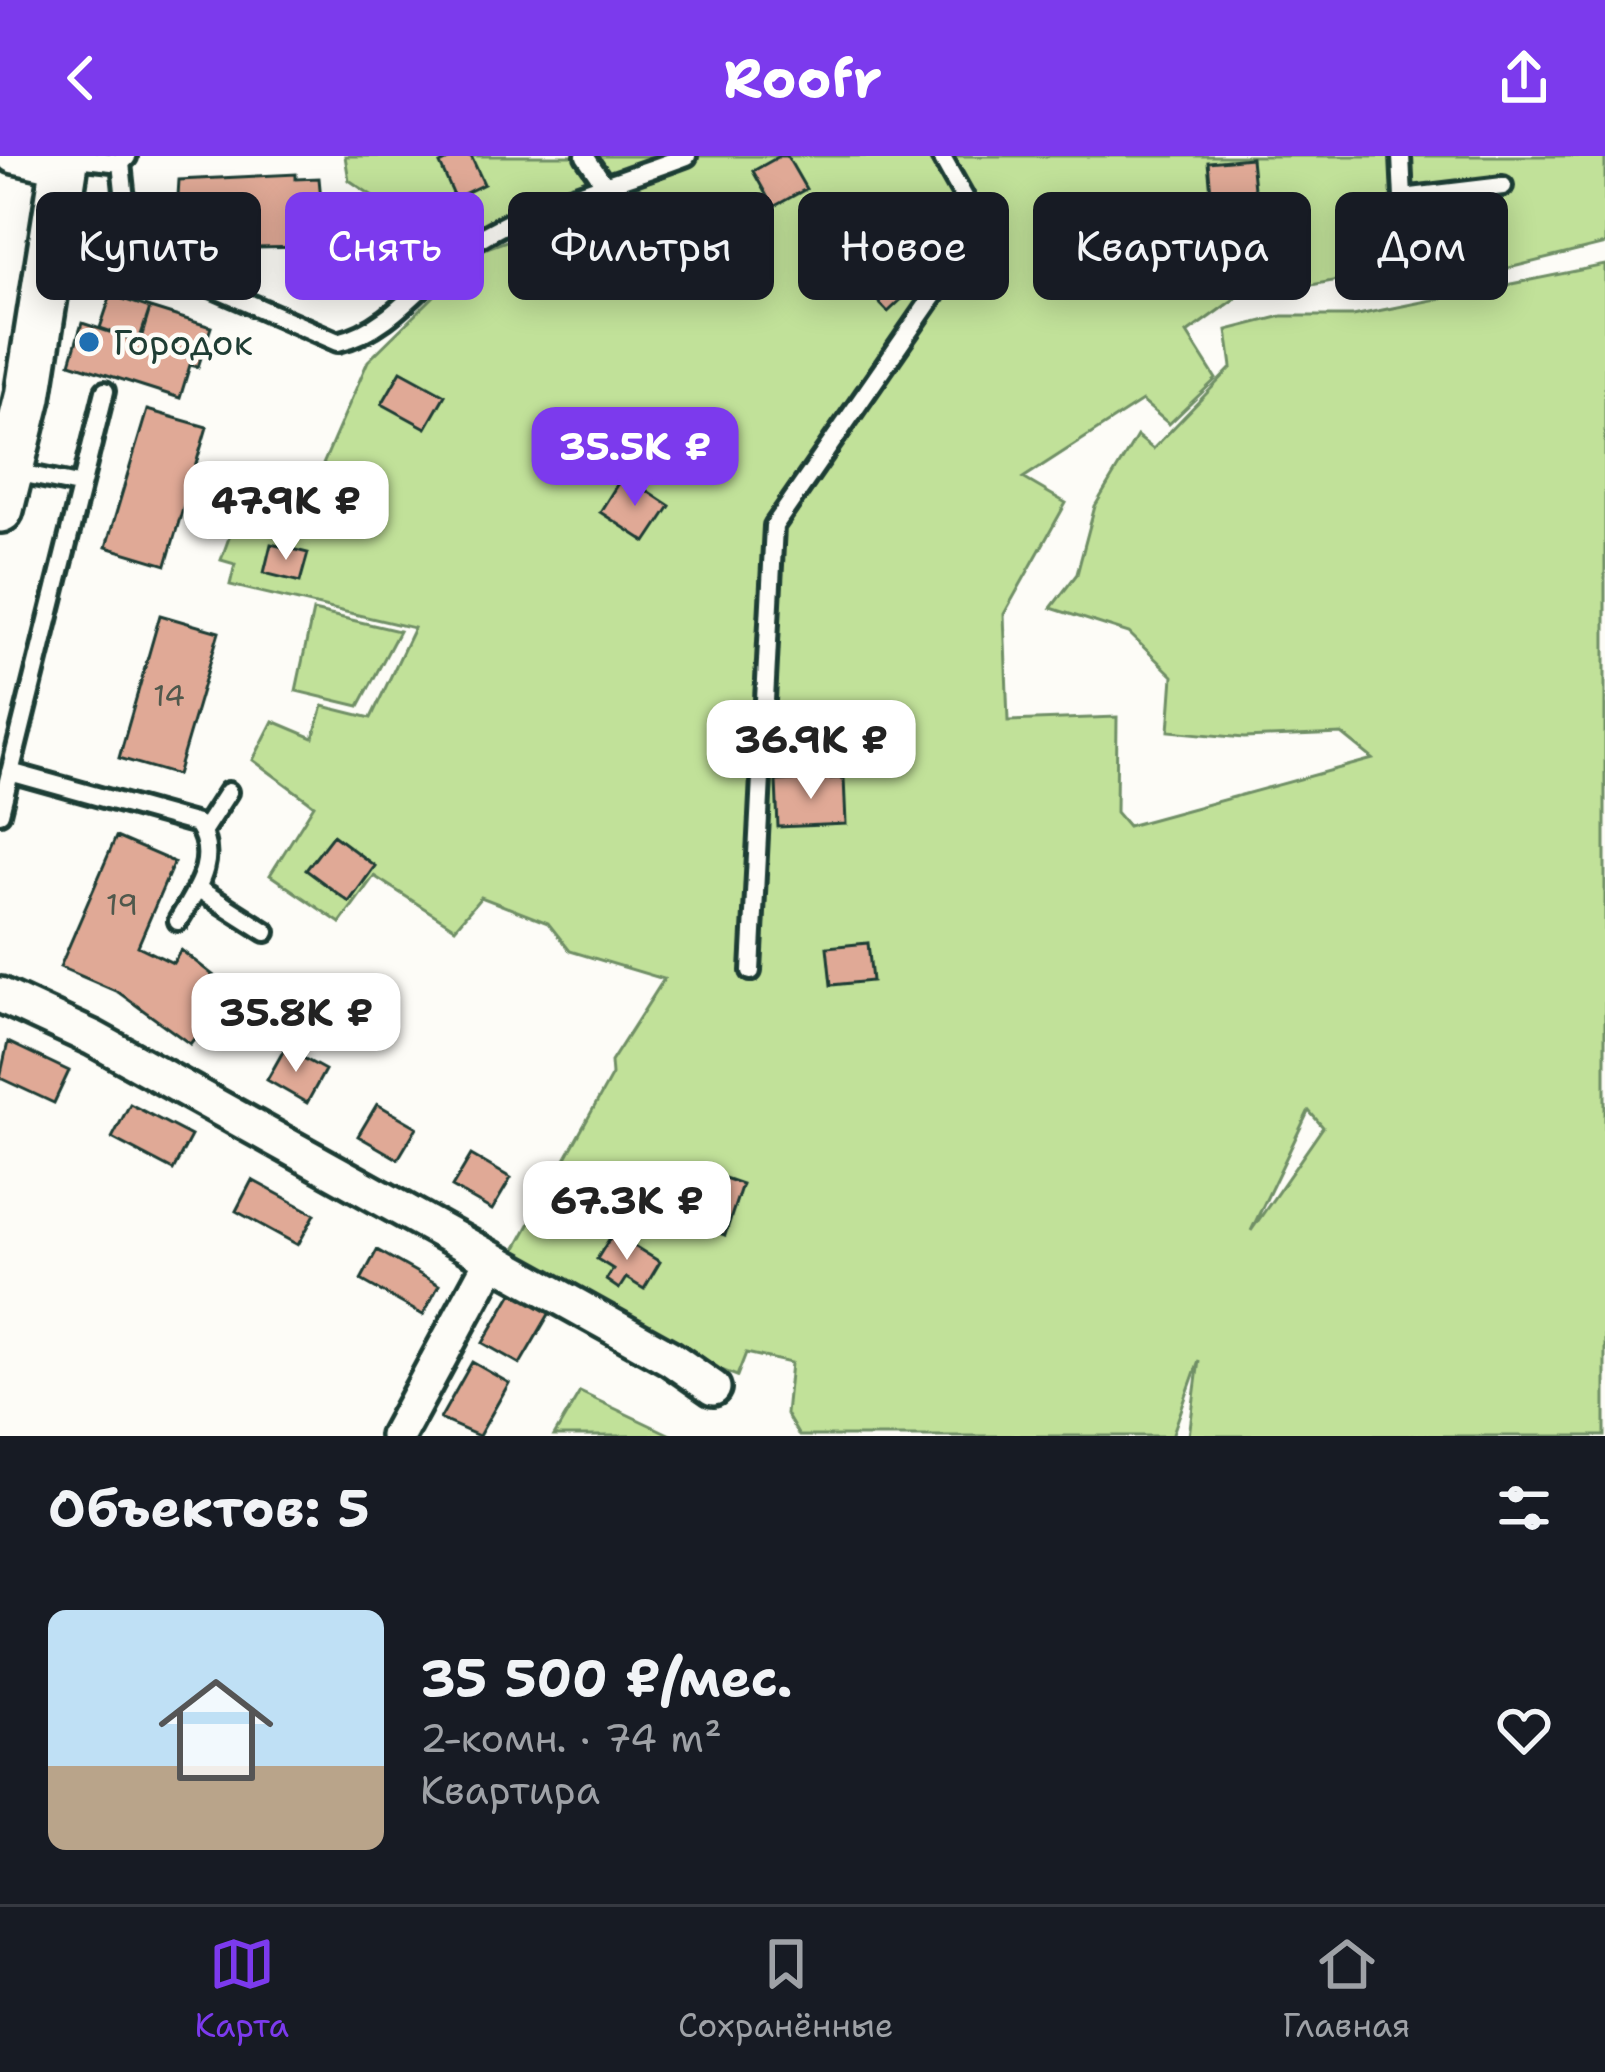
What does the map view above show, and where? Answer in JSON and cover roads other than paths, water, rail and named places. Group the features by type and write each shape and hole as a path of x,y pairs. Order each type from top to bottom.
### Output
{"main road":[{"path":"5,474 28,397 65,160"}],"street":[{"path":"14,156 65,160"},
{"path":"0,995 94,1038 670,1358 713,1388"},
{"path":"397,1436 490,1262"}],"lane":[{"path":"585,156 607,187"},
{"path":"65,160 125,160 128,228 142,257 338,342 369,335 454,257 490,232 687,156"},
{"path":"751,971 774,526 974,237 964,197 940,156"},
{"path":"1401,156 1403,198 1503,186"},
{"path":"0,813 105,391"},
{"path":"5,474 78,485"},
{"path":"10,772 190,820 202,832 208,850 197,888 178,921"},
{"path":"202,832 228,792"},
{"path":"197,888 266,932"}],"place":[{"name":"Городок","path":"89,342"}]}
